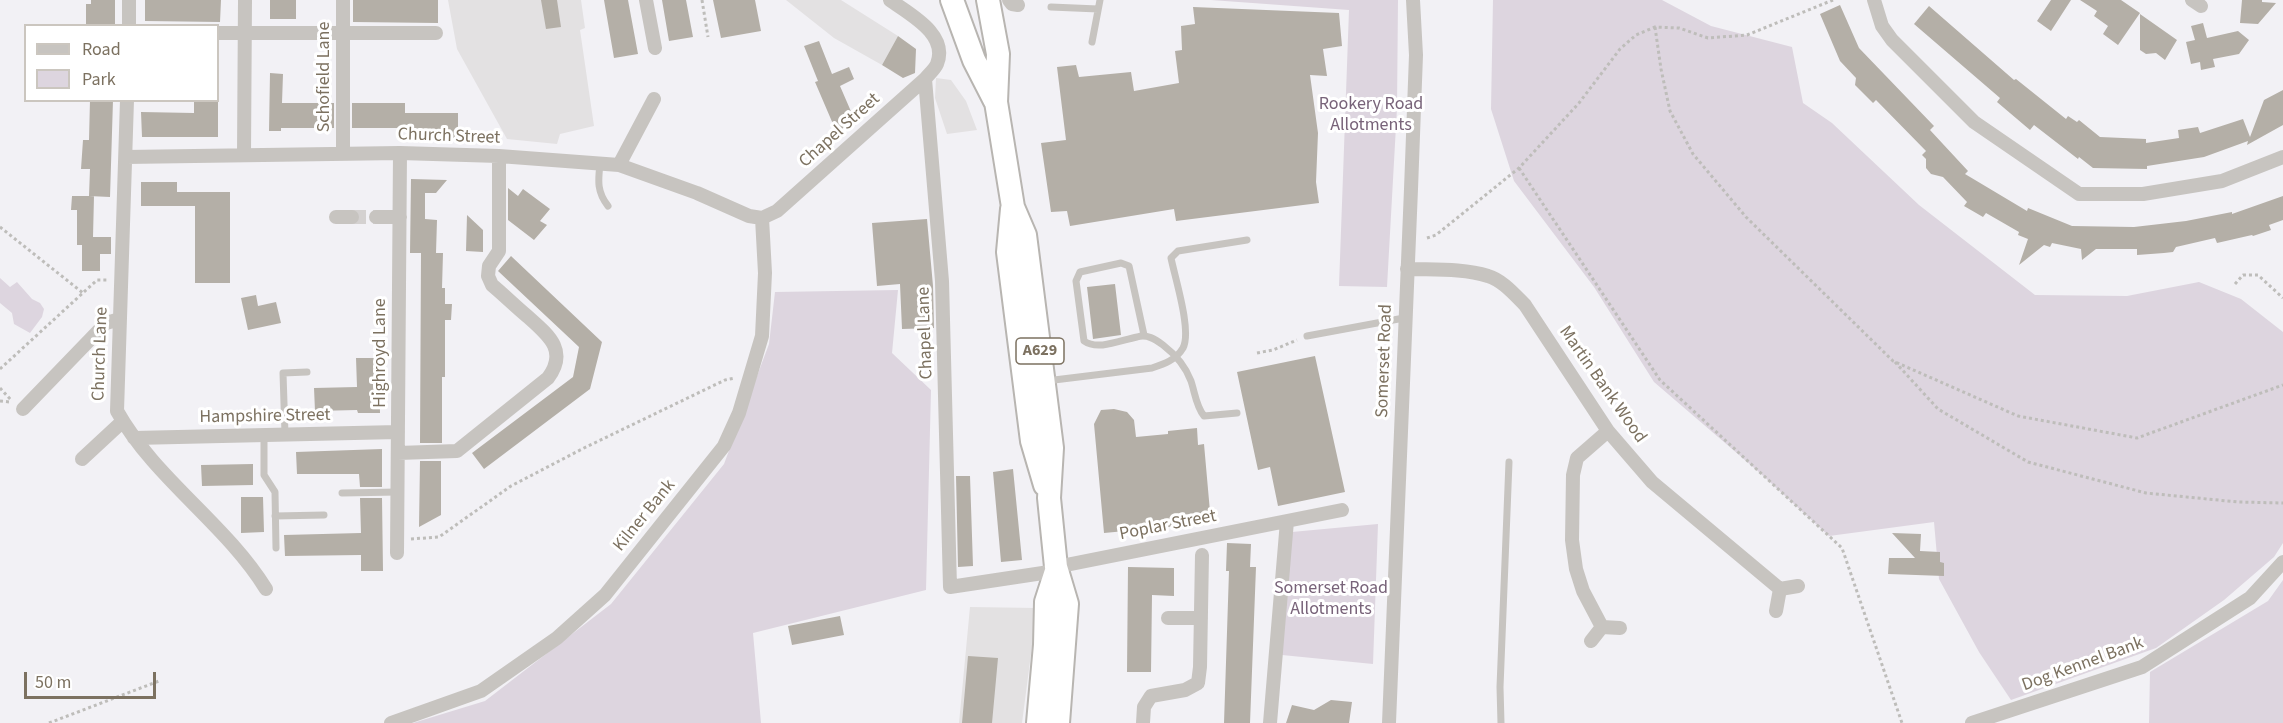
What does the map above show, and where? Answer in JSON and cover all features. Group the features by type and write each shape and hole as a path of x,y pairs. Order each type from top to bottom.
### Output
{"highway":[{"name":"A629","path":"952,0 974,60 996,102"},
{"path":"962,0 964,29"},
{"name":"A629","path":"988,0 998,54 996,102 1013,207 1025,236 1052,448 1049,498 1056,569 1067,604 1059,723"},
{"name":"A629","path":"1013,207 1008,252 1032,441 1049,498"},
{"name":"A629","path":"1038,723 1045,645 1046,602 1056,569"}],"street":[{"path":"129,0 129,24"},
{"path":"244,154 245,0"},
{"name":"Schofield Lane","path":"343,0 343,154"},
{"path":"646,0 655,48"},
{"name":"Somerset Road","path":"1389,723 1416,55 1413,0"},
{"path":"1874,0 1882,26 1892,40 1974,122 2079,194 2143,194 2222,181 2283,157"},
{"name":"Chapel Street","path":"762,218 777,211 925,79 937,64 939,51 936,39 928,28 892,1"},
{"path":"219,33 436,33"},
{"name":"Chapel Lane","path":"925,79 942,281 950,587"},
{"path":"619,165 654,99"},
{"name":"Church Lane","path":"127,102 117,411 134,438 217,531 241,553 266,589"},
{"name":"Church Street","path":"126,157 400,153 499,156 619,165 697,193 749,216 762,218"},
{"name":"Highroyd Lane","path":"397,553 400,153"},
{"path":"398,453 457,451 548,378 554,369 557,357 550,337 492,285 488,276 489,266 499,251 499,156"},
{"path":"336,217 352,217"},
{"path":"376,217 400,217"},
{"name":"Kilner Bank","path":"391,723 482,691 557,638 605,595 724,446 739,413 762,336 765,273 762,218"},
{"name":"Martin Bank Wood","path":"1407,269 1489,276 1508,288 1525,305 1608,431 1652,482 1780,589"},
{"path":"18,406 106,323 120,319"},
{"path":"82,459 123,421"},
{"path":"1602,627 1583,591 1576,569 1572,540 1573,475 1577,458 1608,431"},
{"name":"Hampshire Street","path":"134,438 398,432"},
{"name":"Poplar Street","path":"950,587 1056,569 1342,510"},
{"path":"1270,723 1287,521"},
{"path":"1143,723 1144,707 1151,696 1185,690 1198,683 1202,555"},
{"name":"Dog Kennel Bank","path":"1972,723 2142,667 2250,598 2283,562"},
{"path":"1776,611 1780,589 1798,586"},
{"path":"1168,618 1201,618"},
{"path":"1602,627 1620,628"},
{"path":"1591,640 1602,627"}],"lane":[{"path":"1092,42 1100,0"},
{"path":"1051,7 1098,9"},
{"path":"600,164 598,181 600,196 608,206"},
{"path":"1044,382 1152,368 1177,356 1184,345 1185,329 1171,258 1178,251 1247,240"},
{"path":"1144,335 1129,266 1121,263 1080,272 1077,281 1083,342 1090,346 1100,345 1144,335 1155,339 1177,356 1190,379 1199,410 1204,416 1237,413"},
{"path":"1307,336 1404,318"},
{"path":"285,434 283,373 307,372"},
{"path":"264,435 264,476 274,492 276,548"},
{"path":"1501,723 1500,687 1509,462"},
{"path":"342,493 398,492"},
{"path":"275,516 324,516"}],"path":[{"path":"702,0 708,37"},
{"path":"1427,237 1436,235 1519,168 1579,103 1620,49 1636,35 1655,27 1679,28 1708,38 1747,36 1833,0"},
{"path":"1655,27 1670,111 1694,154 1746,217 1893,361 1938,409 2028,462 2146,493 2238,502 2283,503"},
{"path":"1519,168 1660,380 1842,548 1902,723"},
{"path":"0,227 83,293"},
{"path":"2235,284 2243,275 2258,276 2283,298"},
{"path":"0,369 97,280 122,279"},
{"path":"1257,353 1274,350 1307,336"},
{"path":"1893,361 2019,416 2137,438 2283,385"},
{"path":"397,553 412,539 439,537 511,486 584,448 725,380 751,373"},
{"path":"0,401 18,406"},
{"path":"49,723 159,681"}],"shaded area":[{"path":"448,0 581,0 585,28 580,30 594,126 560,134 557,144 507,139 457,49"},
{"path":"786,0 841,0 898,36 882,65 834,38"},
{"path":"936,78 951,80 966,101 977,130 947,134 935,98"},
{"path":"970,607 1037,608 1022,723 959,723"}],"green space":[{"name":"Rookery Road Allotments","path":"1211,0 1398,0 1397,108 1387,287 1339,286 1349,10"},
{"path":"1493,0 1662,0 1711,26 1792,47 1803,103 1832,123 1919,205 2035,295 2127,296 2199,282 2241,299 2283,332 2283,543 2274,557 2224,600 2156,648 2011,700 1979,652 1939,579 1934,522 1829,536 1654,382 1594,287 1514,181 1491,109"},
{"path":"0,278 10,287 17,282 44,309 42,317 30,333 14,324 12,313 0,303"},
{"path":"898,290 892,353 931,390 926,590 753,633 761,723 413,723 485,701 611,604 724,464 769,344 775,292"},
{"name":"Somerset Road Allotments","path":"1378,524 1373,664 1282,655 1292,532"},
{"path":"2283,580 2283,723 2149,723 2150,672 2268,601"}],"building":[{"path":"91,0 115,0 115,24 86,24 86,4 91,4"},
{"path":"145,0 221,0 220,22 145,21"},
{"path":"270,0 296,0 296,19 270,19"},
{"path":"353,0 438,0 438,23 353,22"},
{"path":"541,0 557,0 561,27 546,29"},
{"path":"604,0 628,0 638,54 614,58"},
{"path":"662,0 686,0 693,37 669,41"},
{"path":"713,0 755,0 761,31 721,38"},
{"path":"2051,0 2071,0 2051,31 2037,21"},
{"path":"2080,0 2121,0 2140,13 2118,45 2103,34 2108,26 2094,16 2097,11"},
{"path":"2242,0 2276,3 2258,24 2240,23"},
{"path":"1840,5 1859,48 1934,126 1930,130 1968,171 1965,174 2027,211 2028,208 2072,226 2134,227 2186,221 2232,212 2232,214 2283,196 2283,220 2269,225 2271,230 2253,236 2217,243 2215,238 2176,247 2173,252 2164,253 2137,255 2137,249 2096,249 2082,260 2081,249 2052,243 2050,247 2044,245 2019,265 2028,239 2018,235 2019,232 1986,213 1983,217 1964,206 1967,202 1943,177 1931,174 1926,168 1926,159 1922,155 1926,151 1876,100 1873,103 1855,85 1856,78 1840,61 1820,14"},
{"path":"1929,6 2014,80 2016,79 2066,119 2068,116 2077,122 2079,120 2100,137 2146,139 2146,143 2179,138 2178,130 2198,127 2200,133 2243,119 2250,137 2264,100 2283,90 2283,125 2247,145 2248,141 2204,157 2147,166 2147,169 2093,168 2034,125 2030,130 1997,102 2000,98 1914,24"},
{"path":"1193,7 1339,13 1342,46 1323,49 1327,76 1310,75 1318,133 1316,182 1319,203 1176,221 1174,209 1070,226 1067,211 1051,212 1041,143 1066,140 1057,67 1076,65 1079,77 1131,72 1134,91 1179,83 1175,51 1182,50 1181,26 1195,24"},
{"path":"2140,14 2177,40 2165,60 2156,53 2146,54 2140,50"},
{"path":"2203,23 2207,38 2238,31 2249,40 2239,54 2213,59 2215,67 2201,70 2200,62 2191,64 2186,42 2195,40 2191,26"},
{"path":"898,36 916,49 915,73 903,78 882,65"},
{"path":"819,41 832,74 849,67 854,79 840,86 856,123 836,131 815,82 818,81 804,46"},
{"path":"270,73 283,74 282,103 334,103 334,128 281,128 281,131 269,131"},
{"path":"90,102 113,102 110,197 89,196 90,169 81,169 83,140 89,140"},
{"path":"194,102 218,102 218,137 142,137 141,112 194,113"},
{"path":"352,103 405,103 405,113 458,113 458,138 409,137 409,128 352,128"},
{"path":"411,179 447,180 436,193 425,193 425,219 437,220 436,253 443,253 442,288 445,288 445,304 452,304 451,320 445,320 442,443 420,443 421,253 410,253"},
{"path":"141,182 177,182 177,192 230,192 230,283 195,283 195,206 141,206"},
{"path":"508,188 518,196 523,189 550,209 540,221 547,225 534,240 508,220"},
{"path":"72,196 94,196 93,237 111,237 111,254 100,254 100,271 82,271 82,245 77,245 77,210 71,210"},
{"path":"467,215 483,230 483,252 466,251"},
{"path":"927,219 934,328 902,329 900,284 877,286 872,223"},
{"path":"511,256 602,342 590,389 484,469 472,453 573,377 579,347 498,271"},
{"path":"1115,284 1121,335 1093,339 1087,287"},
{"path":"256,295 258,306 276,302 281,323 248,330 241,298"},
{"path":"1315,356 1345,492 1278,506 1270,467 1258,470 1237,372"},
{"path":"356,358 379,358 380,413 358,413 357,410 315,411 314,388 357,387"},
{"path":"1114,409 1127,412 1134,420 1136,437 1197,428 1198,445 1204,444 1211,523 1104,533 1094,424 1101,410"},
{"path":"382,449 382,487 360,487 359,474 297,474 296,452"},
{"path":"420,461 441,461 441,515 419,527"},
{"path":"253,464 253,485 202,486 201,465"},
{"path":"1013,469 1022,560 1001,562 993,472"},
{"path":"956,476 970,476 973,566 958,567"},
{"path":"241,497 263,497 264,532 241,533"},
{"path":"360,498 382,498 383,571 361,571 361,555 285,556 284,535 361,533"},
{"path":"1892,533 1921,534 1920,551 1940,552 1940,562 1944,563 1944,576 1888,574 1889,558 1915,558"},
{"path":"1227,543 1251,544 1250,567 1256,567 1250,723 1224,723 1229,571 1226,571"},
{"path":"1128,567 1174,568 1174,596 1152,595 1151,672 1127,672"},
{"path":"840,616 844,635 792,645 788,626"},
{"path":"968,656 998,658 992,723 962,723"},
{"path":"1331,700 1352,702 1349,723 1286,723 1292,705 1314,710"}],"tunnel":[{"path":"352,217 376,217"}]}
